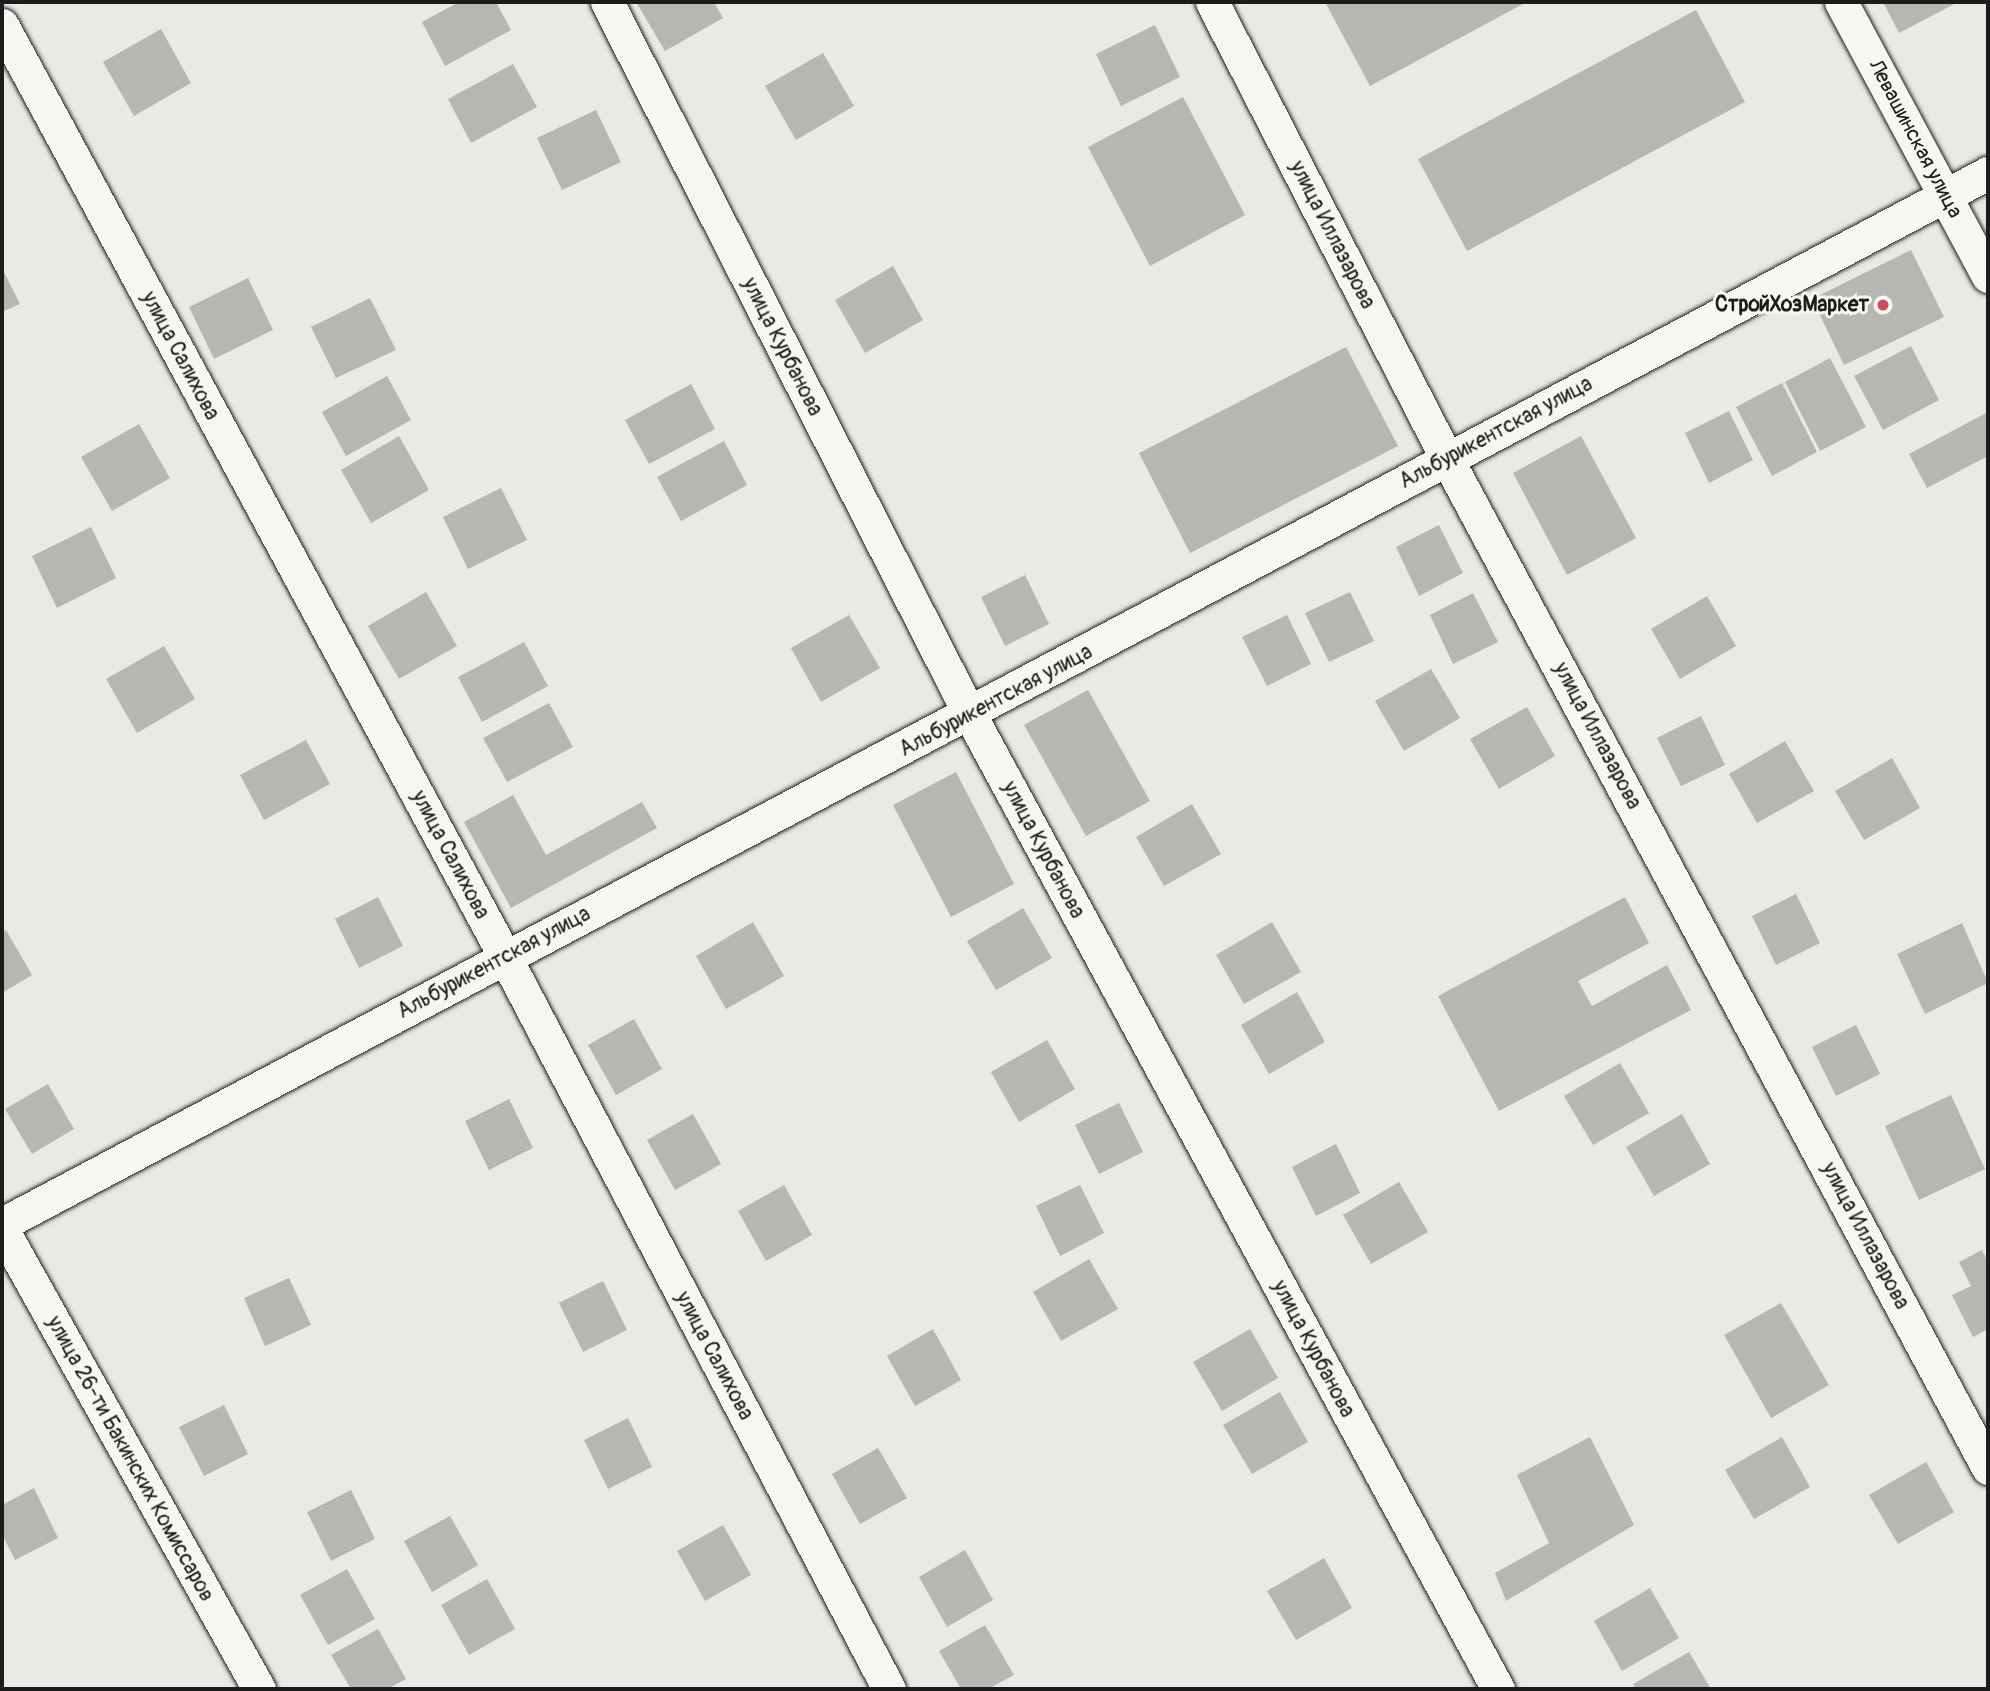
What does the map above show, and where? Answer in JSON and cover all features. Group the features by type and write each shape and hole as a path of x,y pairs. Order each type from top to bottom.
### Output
{"street":[{"name":"улица Курбанова","path":"607,2 970,715 1498,1689"},
{"name":"улица Иллазарова","path":"1212,2 1447,459 1988,1468"},
{"name":"Левашинская улица","path":"1841,2 1988,276"},
{"name":"улица Салихова","path":"2,25 505,957 889,1689"},
{"name":"Альбурикентская улица","path":"2,1226 1988,173"},
{"name":"улица 26-ти Бакинских Комиссаров","path":"2,1226 259,1689"}],"building":[{"path":"459,2 496,2 511,30 445,66 422,22"},
{"path":"636,2 714,2 723,18 665,51"},
{"path":"1325,2 1527,2 1370,86"},
{"path":"1883,2 1958,2 1899,33"},
{"path":"1696,10 1745,102 1467,251 1418,159"},
{"path":"1155,25 1180,77 1121,106 1096,54"},
{"path":"161,29 191,83 134,116 103,62"},
{"path":"823,53 854,106 796,140 765,86"},
{"path":"513,64 537,107 471,143 448,99"},
{"path":"1183,97 1245,215 1150,266 1088,147"},
{"path":"596,110 621,162 562,190 537,138"},
{"path":"1911,250 1944,317 1844,365 1812,299"},
{"path":"893,266 923,320 865,353 835,300"},
{"path":"2,268 20,304 2,312"},
{"path":"248,278 273,330 214,359 189,307"},
{"path":"370,298 396,350 336,378 311,327"},
{"path":"1911,346 1939,400 1883,430 1854,376"},
{"path":"1346,347 1398,446 1190,553 1139,453"},
{"path":"1830,358 1866,427 1820,451 1785,382"},
{"path":"387,376 411,420 346,456 322,412"},
{"path":"1782,383 1817,452 1772,476 1736,407"},
{"path":"691,384 715,429 649,464 625,420"},
{"path":"1729,411 1753,460 1709,483 1685,433"},
{"path":"1988,412 1988,456 1927,488 1909,454"},
{"path":"139,424 170,478 112,511 81,457"},
{"path":"399,436 429,490 371,523 341,470"},
{"path":"1581,436 1636,538 1567,575 1513,473"},
{"path":"724,441 747,485 681,521 657,477"},
{"path":"501,488 527,540 468,569 443,517"},
{"path":"1439,525 1463,573 1419,596 1396,547"},
{"path":"91,527 116,578 57,608 32,556"},
{"path":"1025,575 1049,624 1005,646 981,597"},
{"path":"426,592 457,646 399,679 368,626"},
{"path":"1350,592 1374,641 1329,662 1305,613"},
{"path":"1473,593 1498,642 1453,664 1430,615"},
{"path":"1707,596 1736,646 1680,679 1651,629"},
{"path":"849,615 880,668 821,702 791,648"},
{"path":"1287,615 1311,664 1267,686 1242,637"},
{"path":"524,642 548,686 482,722 458,677"},
{"path":"164,646 195,699 137,733 106,679"},
{"path":"1431,669 1460,718 1404,751 1375,701"},
{"path":"1088,690 1150,801 1086,836 1024,725"},
{"path":"549,703 573,747 507,782 483,738"},
{"path":"1527,707 1555,756 1499,789 1470,739"},
{"path":"1701,716 1725,765 1681,786 1657,738"},
{"path":"306,740 330,784 264,820 240,775"},
{"path":"1785,741 1814,791 1757,823 1729,774"},
{"path":"1892,758 1920,808 1864,840 1835,791"},
{"path":"956,772 1014,884 951,917 893,805"},
{"path":"513,795 546,855 642,802 657,828 511,908 464,822"},
{"path":"1192,804 1221,854 1164,886 1136,837"},
{"path":"1796,894 1820,943 1776,965 1752,916"},
{"path":"378,897 403,946 359,968 335,919"},
{"path":"1625,897 1649,943 1578,981 1592,1006 1667,965 1691,1010 1499,1111 1438,996"},
{"path":"1023,908 1052,958 996,990 967,941"},
{"path":"753,922 784,976 726,1009 696,956"},
{"path":"1272,922 1301,972 1244,1004 1216,955"},
{"path":"1962,923 1988,983 1925,1014 1897,954"},
{"path":"6,930 32,975 2,993 2,932"},
{"path":"1297,992 1325,1042 1269,1074 1241,1025"},
{"path":"634,1019 662,1069 616,1095 588,1045"},
{"path":"1856,1025 1880,1074 1836,1096 1812,1047"},
{"path":"1047,1040 1075,1089 1019,1122 991,1072"},
{"path":"1620,1063 1649,1113 1593,1145 1564,1096"},
{"path":"48,1084 74,1129 32,1154 5,1109"},
{"path":"1951,1095 1985,1169 1919,1200 1885,1126"},
{"path":"509,1099 533,1148 489,1170 465,1121"},
{"path":"1119,1103 1143,1152 1099,1174 1075,1125"},
{"path":"693,1114 721,1164 675,1190 647,1140"},
{"path":"1682,1114 1710,1164 1654,1196 1626,1147"},
{"path":"1336,1144 1360,1193 1316,1216 1292,1167"},
{"path":"1399,1182 1428,1232 1371,1264 1343,1215"},
{"path":"784,1185 812,1235 766,1261 738,1211"},
{"path":"1080,1185 1104,1233 1060,1256 1036,1206"},
{"path":"1982,1250 1988,1262 1988,1329 1973,1337 1952,1295 1971,1286 1959,1262"},
{"path":"1089,1259 1118,1309 1061,1341 1033,1292"},
{"path":"289,1278 311,1325 265,1346 244,1298"},
{"path":"603,1281 627,1330 583,1352 559,1303"},
{"path":"1781,1303 1829,1385 1771,1418 1724,1335"},
{"path":"933,1329 961,1380 915,1406 887,1356"},
{"path":"1250,1329 1278,1378 1222,1411 1193,1362"},
{"path":"1280,1392 1308,1442 1252,1474 1223,1425"},
{"path":"224,1405 248,1454 204,1476 179,1427"},
{"path":"628,1418 652,1467 608,1489 584,1440"},
{"path":"1590,1437 1634,1525 1506,1601 1495,1573 1549,1543 1517,1475"},
{"path":"1782,1437 1810,1487 1754,1519 1725,1470"},
{"path":"878,1448 907,1498 860,1524 832,1474"},
{"path":"1926,1462 1954,1512 1898,1544 1869,1495"},
{"path":"34,1488 58,1538 15,1560 2,1534 2,1505"},
{"path":"351,1490 375,1539 331,1561 307,1512"},
{"path":"450,1516 478,1565 432,1592 404,1541"},
{"path":"723,1525 751,1575 705,1601 677,1551"},
{"path":"965,1550 993,1600 947,1627 919,1577"},
{"path":"1324,1558 1352,1608 1296,1640 1267,1591"},
{"path":"347,1569 375,1619 328,1645 300,1595"},
{"path":"487,1579 515,1629 469,1655 441,1605"},
{"path":"1650,1588 1679,1638 1622,1671 1594,1621"},
{"path":"985,1625 1014,1675 988,1689 961,1689 939,1651"},
{"path":"378,1629 406,1679 387,1689 351,1689 331,1655"},
{"path":"1689,1652 1711,1689 1636,1689 1633,1684"}],"place":[{"name":"СтройХозМаркет","path":"1883,305"}]}
